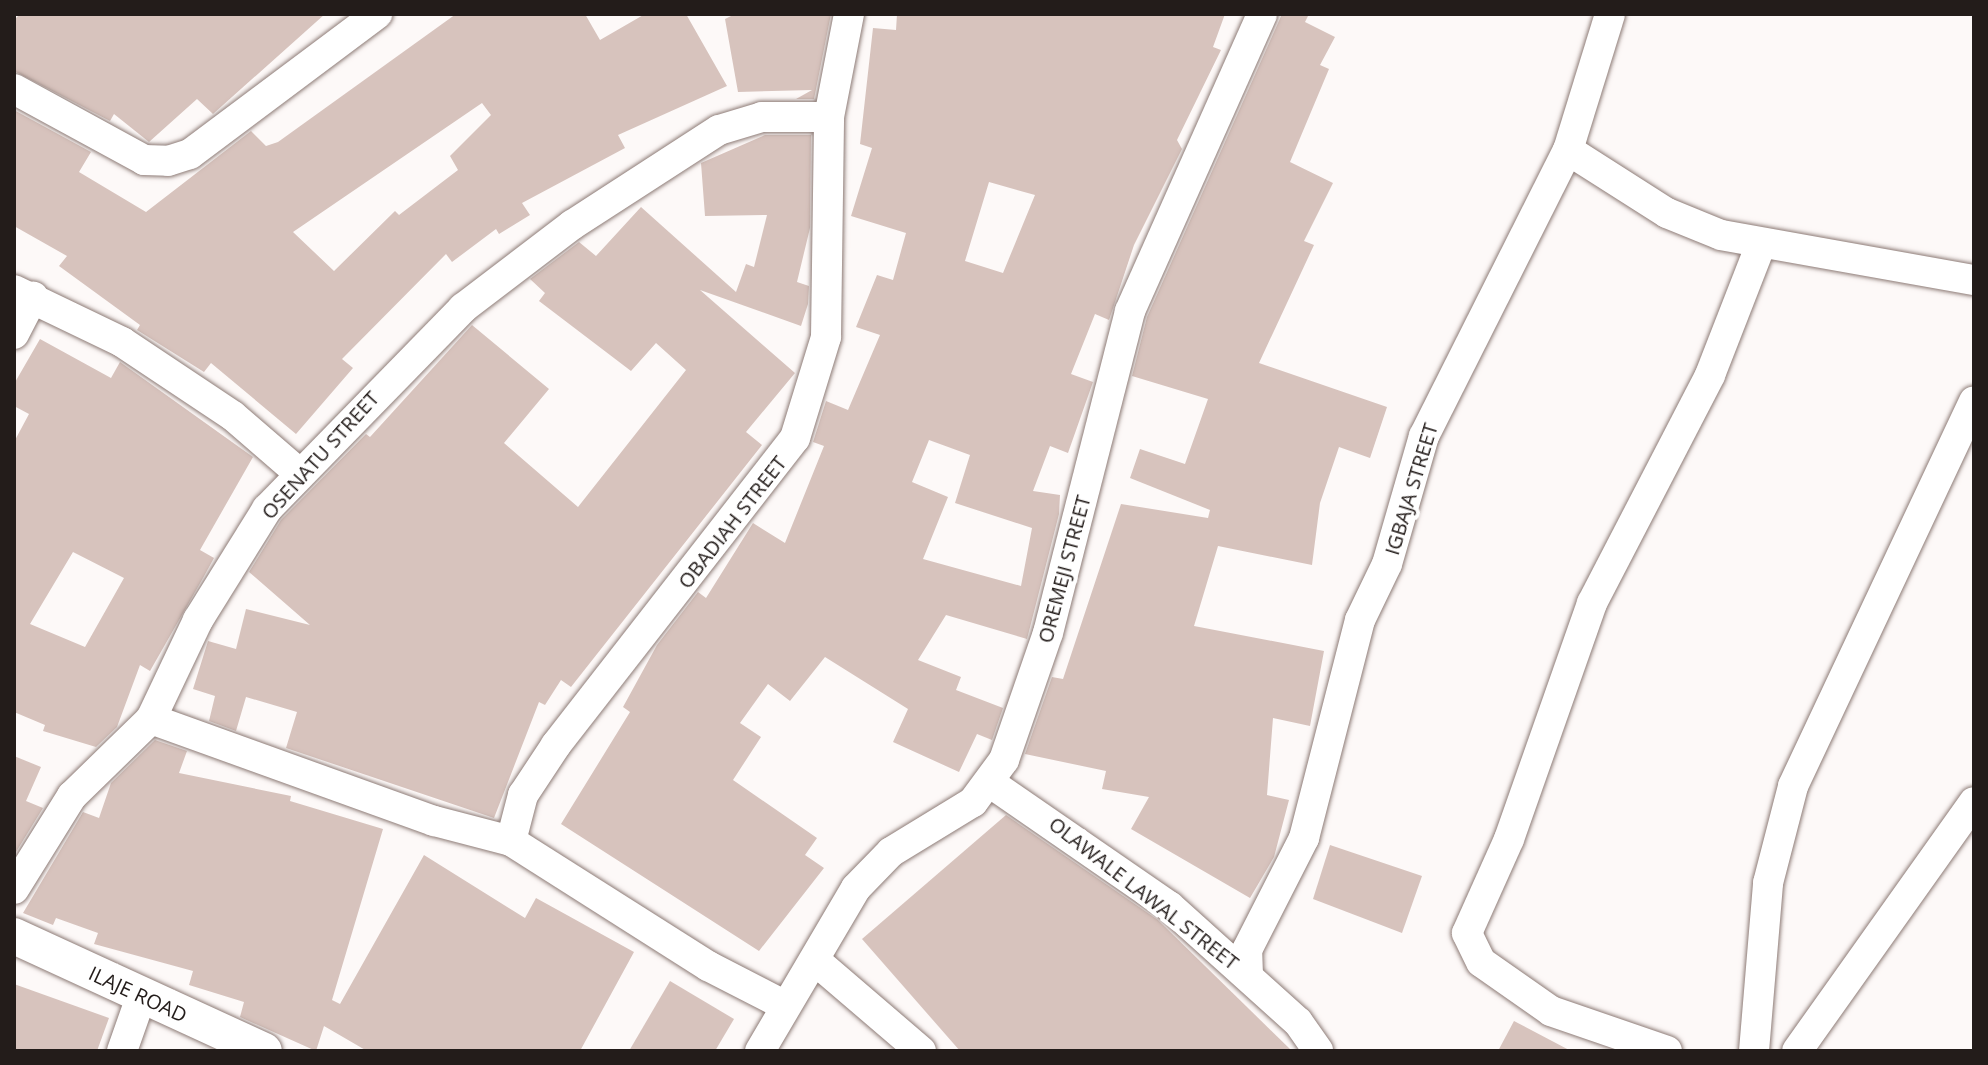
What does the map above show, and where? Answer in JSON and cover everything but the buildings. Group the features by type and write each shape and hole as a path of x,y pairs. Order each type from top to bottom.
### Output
{"street":[{"path":"14,89 144,160 168,161 190,154 377,14"},
{"name":"OBADIAH STREET","path":"511,841 523,795 556,745 795,438 826,337 829,117 849,14"},
{"name":"OREMEJI STREET","path":"992,784 1048,633 1130,311 1262,14"},
{"name":"IGBAJA STREET","path":"1248,975 1247,950 1304,838 1360,620 1387,564 1424,436 1568,150 1610,14"},
{"name":"OSENATU STREET","path":"151,719 198,620 267,509 463,308 572,225 719,130 762,117 829,117"},
{"path":"1568,150 1667,213 1761,244 1974,280"},
{"path":"1667,1051 1551,1011 1481,962 1467,933 1509,839 1592,603 1710,375 1761,244"},
{"path":"14,334 23,294 159,366 299,473"},
{"path":"1754,1051 1768,883 1793,786 1974,401"},
{"path":"14,889 72,796 151,719 434,821 511,841 708,966 784,1005"},
{"path":"760,1051 784,1005 817,962 818,945 856,888 891,852 992,784"},
{"name":"OLAWALE LAWAL STREET","path":"992,784 1105,857 1248,975 1318,1051"},
{"path":"1797,1051 1974,802"},
{"name":"ILAJE ROAD","path":"14,936 264,1051"},
{"path":"817,962 921,1051"},
{"path":"122,1051 141,997"}]}
